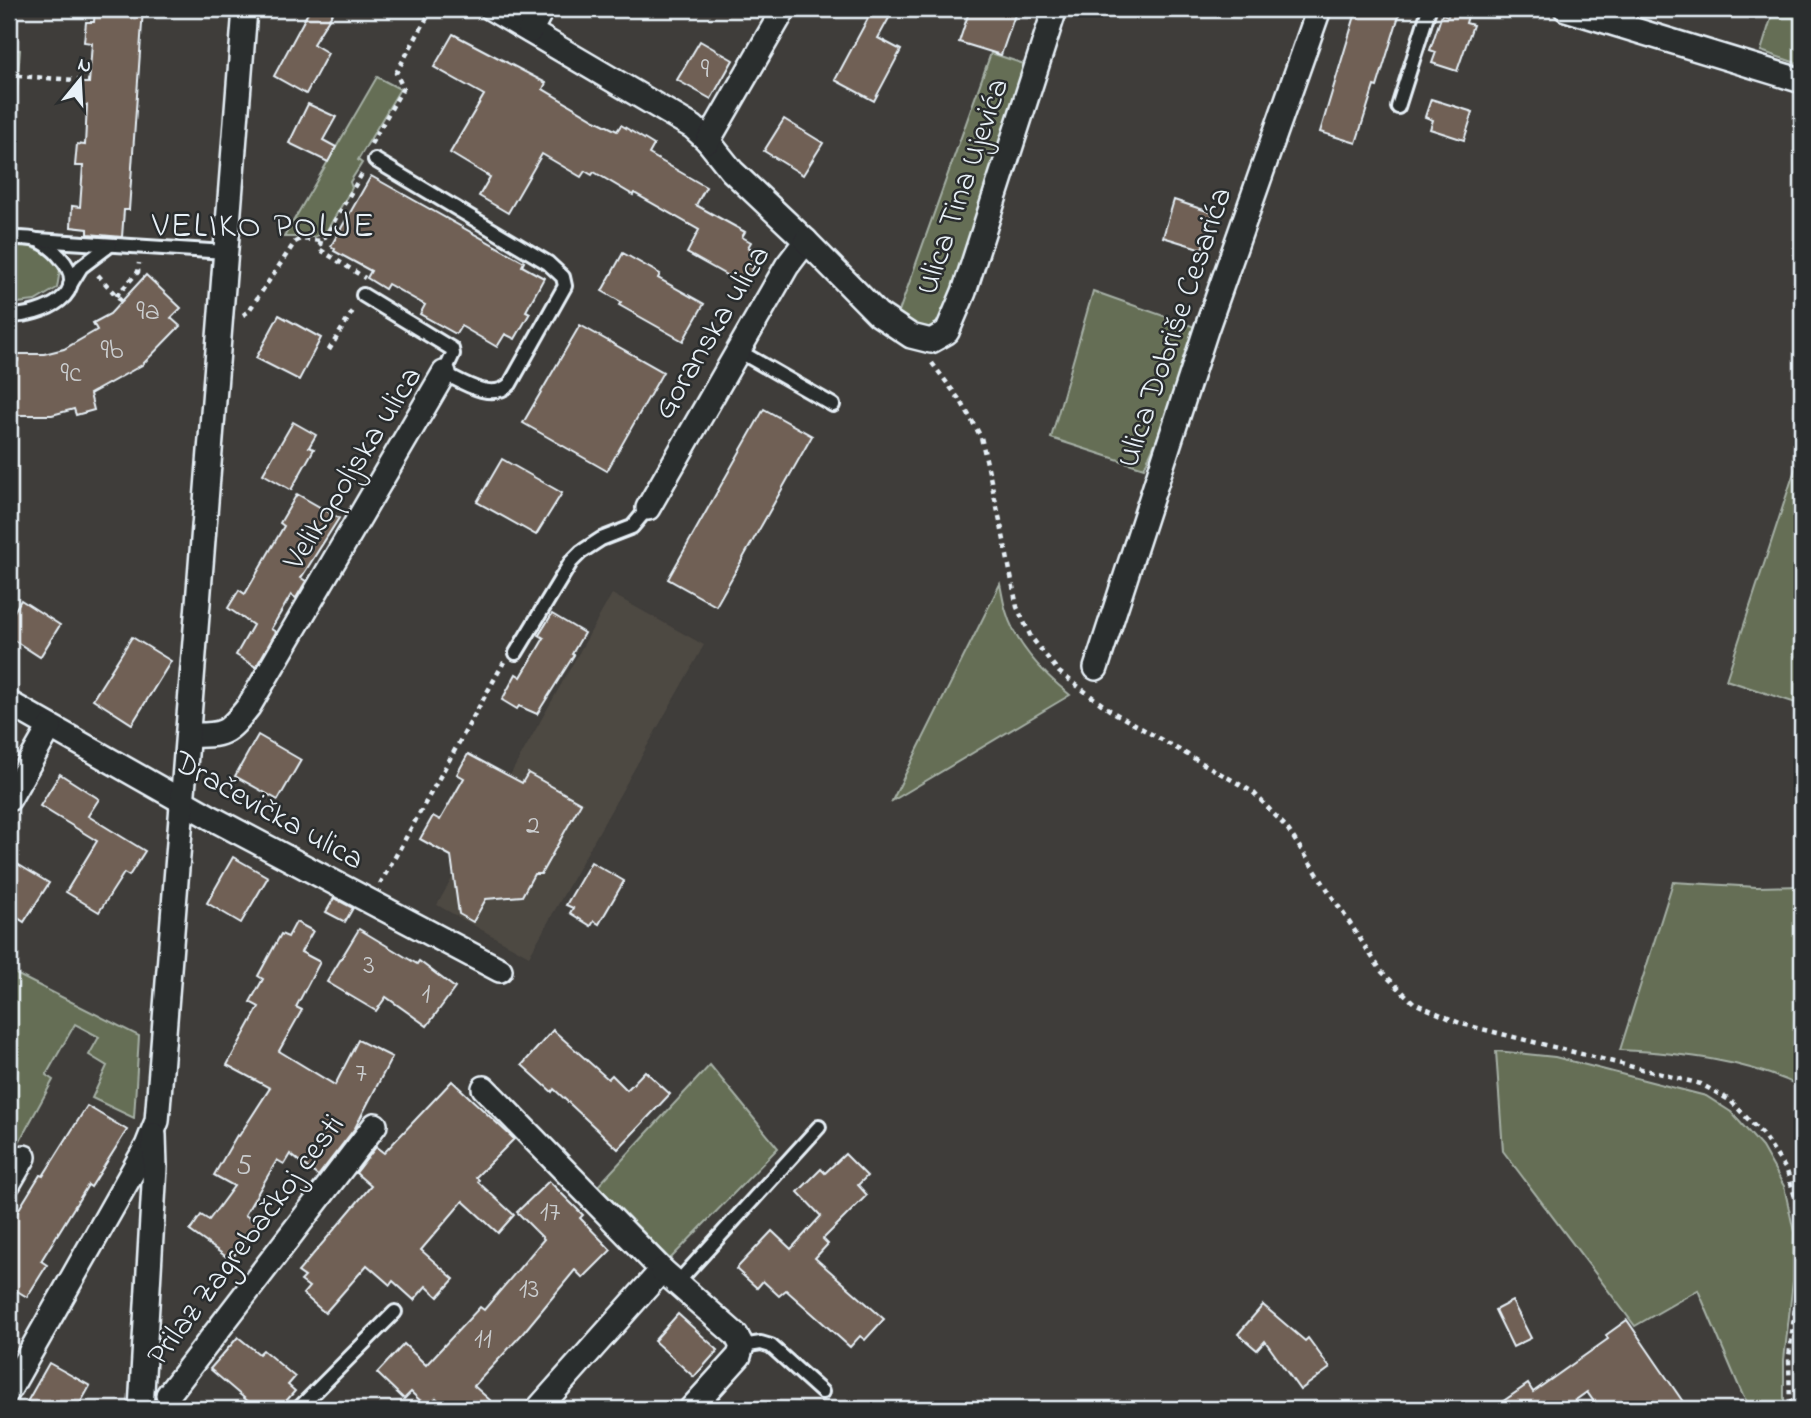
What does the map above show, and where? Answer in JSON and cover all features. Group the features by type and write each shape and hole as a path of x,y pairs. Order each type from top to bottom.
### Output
{"street":[{"path":"9,1390 154,1132 163,1069 245,9"},
{"name":"Goranska ulica","path":"492,9 693,127 732,171 806,241 787,266 737,350 648,508"},
{"path":"530,31 542,9"},
{"path":"708,141 784,9"},
{"name":"Ulica Tina Ujevića","path":"806,241 878,314 911,336 931,341 947,331 964,292 1055,9"},
{"name":"Ulica Dobriše Cesarića","path":"1096,668 1206,330 1319,9"},
{"path":"1566,9 1802,81"},
{"name":"Velikopoljska ulica","path":"188,735 216,736 233,727 249,706 443,373"},
{"name":"Dračevička ulica","path":"9,703 183,802 369,903 500,970"},
{"path":"9,799 50,727"},
{"path":"484,1088 669,1276 736,1335 742,1346 739,1356 691,1409"},
{"name":"Prilaz Zagrebačkoj cesti","path":"176,1402 375,1125"},
{"name":"Prilaz Zagrebačkoj cesti","path":"141,1409 155,1167 154,1132"},
{"path":"9,1183 24,1157"},
{"path":"538,1409 669,1276"},
{"path":"141,1384 160,1389 176,1402"}],"lane":[{"path":"1398,107 1429,9"},
{"name":"Velikopoljska ulica","path":"369,160 548,263 564,277 563,293 506,388 482,390 443,373"},
{"path":"9,238 226,252"},
{"path":"37,240 62,258 68,268 70,285"},
{"path":"9,316 33,314 52,307 66,293 88,261 110,245"},
{"path":"363,295 453,349 443,373"},
{"path":"737,350 833,405"},
{"path":"516,653 571,562 580,552 601,539 632,527 648,508"},
{"path":"669,1276 819,1127"},
{"path":"298,1409 395,1312"},
{"path":"742,1346 761,1343 771,1346 822,1392"}],"path":[{"path":"235,316 248,312 295,242 301,239 321,241 325,237 369,160 403,88 396,73 432,9"},
{"path":"9,70 18,76 89,81"},
{"path":"88,261 121,300"},
{"path":"911,336 962,402 981,437 1017,607 1031,637 1059,671 1111,711 1253,792 1287,828 1382,972 1414,1003 1462,1024 1700,1084 1731,1101 1762,1134 1787,1171 1799,1210 1802,1252 1789,1357 1790,1409"},
{"path":"369,903 504,663 516,653"}],"shaded area":[{"path":"612,594 704,645 529,956 437,905"}],"green space":[{"path":"1774,9 1802,9 1802,65 1761,51"},
{"path":"9,49 20,50 10,175 9,175"},
{"path":"991,53 1027,65 947,311 933,327 918,332 896,320"},
{"path":"377,77 400,89 358,160 362,163 350,182 352,188 326,232 314,237 284,237"},
{"path":"9,244 32,247 51,258 60,270 57,288 35,301 9,304"},
{"path":"1093,291 1195,327 1157,439 1144,468 1051,438"},
{"path":"1802,448 1802,705 1726,680"},
{"path":"1000,584 1010,623 1023,647 1050,678 1070,695 892,801"},
{"path":"1673,882 1757,887 1802,886 1802,1087 1758,1070 1713,1059 1620,1050"},
{"path":"10,971 139,1036 134,1118 92,1098 107,1066 89,1055 99,1037 75,1024 46,1075 53,1080 18,1144 9,1139"},
{"path":"1496,1051 1555,1057 1706,1096 1731,1112 1762,1147 1784,1186 1794,1232 1793,1281 1784,1360 1784,1409 1753,1409 1743,1396 1698,1290 1635,1326 1503,1151"},
{"path":"710,1065 778,1148 670,1259 598,1186"}],"building":[{"path":"95,9 143,9 129,210 124,210 122,237 88,234 88,229 71,227 72,206 80,207 83,166 75,166 77,144 85,145 87,105 80,104 81,83 89,83 92,43 84,42 86,22 94,22"},
{"path":"310,9 335,9 313,44 328,53 306,94 274,76"},
{"path":"873,9 894,9 878,38 901,50 874,101 835,80"},
{"path":"970,9 1017,9 1001,55 959,42"},
{"path":"1357,9 1401,9 1356,143 1320,132"},
{"path":"1450,11 1468,16 1466,23 1473,25 1457,71 1432,63 1436,52 1430,50 1442,14 1448,16"},
{"path":"453,34 546,83 543,89 595,120 617,131 621,125 654,145 649,154 706,187 696,205 745,232 742,237 751,242 748,247 761,254 744,285 687,253 699,230 594,172 592,175 585,171 581,177 542,154 508,213 479,196 490,177 450,153 484,95 434,67"},
{"path":"700,41 733,60 711,99 677,80"},
{"path":"1431,99 1473,112 1464,140 1430,129 1433,120 1425,117"},
{"path":"308,104 336,117 323,140 336,147 328,162 289,143"},
{"path":"784,119 823,143 803,175 764,151"},
{"path":"371,176 524,262 522,266 544,278 526,311 530,313 515,339 505,334 497,347 461,326 456,334 420,314 425,305 388,284 385,289 367,278 371,271 334,251 331,246"},
{"path":"1174,200 1213,213 1202,249 1163,237"},
{"path":"623,253 660,274 658,278 704,304 683,341 619,305 621,302 602,291"},
{"path":"146,275 181,308 171,318 180,326 142,365 90,394 94,410 76,415 74,409 52,415 9,415 9,361 18,361 18,354 44,354 64,349 97,330 93,323 110,314"},
{"path":"279,315 321,338 299,380 256,358"},
{"path":"580,325 663,372 607,471 523,423"},
{"path":"764,409 812,436 716,606 668,579"},
{"path":"293,422 316,435 309,447 314,449 291,490 263,474"},
{"path":"502,459 562,493 536,535 477,502"},
{"path":"297,494 339,518 301,578 306,581 296,598 291,595 271,629 276,632 256,667 236,655 253,625 228,608 239,590 245,594 284,526 280,523"},
{"path":"21,600 60,625 40,657 9,637 9,620"},
{"path":"552,614 584,633 572,654 574,655 537,714 519,706 517,709 502,700 516,674 521,677 544,638 539,635"},
{"path":"132,637 171,661 132,724 93,699"},
{"path":"258,735 301,760 278,800 235,776"},
{"path":"468,754 522,783 528,773 581,803 541,874 534,874 522,896 486,899 473,922 459,914 451,856 420,839 433,816 440,820 464,778 457,774"},
{"path":"60,774 99,799 88,816 145,851 129,876 124,873 99,912 66,892 97,841 40,806"},
{"path":"233,857 268,877 241,923 207,903"},
{"path":"9,859 49,883 24,922 9,912"},
{"path":"591,862 624,881 599,924 594,921 591,926 570,913 573,908 566,905"},
{"path":"334,898 353,908 345,922 326,912"},
{"path":"296,922 313,931 301,952 320,962 296,1007 302,1010 279,1051 335,1085 358,1040 392,1057 355,1128 318,1176 290,1154 284,1164 277,1160 245,1215 257,1223 231,1260 190,1231 201,1215 209,1220 234,1186 214,1175 237,1135 239,1136 270,1088 227,1065 259,1007 250,1002 263,979 258,976 281,934 288,937"},
{"path":"359,929 417,964 419,961 455,988 427,1026 386,997 376,1011 327,982"},
{"path":"553,1030 608,1079 612,1075 627,1090 645,1071 670,1094 618,1149 554,1089 552,1092 522,1065"},
{"path":"452,1081 514,1139 476,1177 478,1182 514,1215 498,1233 463,1201 421,1250 454,1279 438,1297 426,1286 414,1300 393,1281 390,1285 367,1265 325,1313 303,1294 309,1287 301,1281 305,1277 298,1272 371,1186 356,1173 376,1147 384,1153"},
{"path":"87,1106 127,1130 91,1187 88,1185 41,1261 47,1265 27,1297 9,1286 9,1225"},
{"path":"845,1154 867,1176 858,1185 867,1195 823,1239 828,1244 815,1258 884,1319 865,1340 860,1336 850,1347 786,1290 779,1296 763,1281 757,1288 736,1269 772,1231 791,1249 821,1216 798,1192 821,1169 825,1173"},
{"path":"549,1181 583,1215 580,1218 611,1250 583,1278 575,1270 523,1333 474,1386 500,1409 448,1409 436,1398 427,1407 411,1392 404,1399 377,1373 404,1344 426,1365 480,1307 484,1310 544,1239 517,1212"},
{"path":"1512,1301 1531,1338 1513,1347 1495,1310"},
{"path":"1263,1305 1305,1341 1308,1338 1330,1368 1300,1390 1265,1341 1257,1350 1238,1334"},
{"path":"678,1314 718,1350 694,1377 654,1341"},
{"path":"1627,1320 1688,1409 1599,1409 1587,1392 1563,1409 1492,1409 1528,1384 1533,1392 1608,1339 1606,1335"},
{"path":"238,1337 259,1354 263,1350 295,1377 288,1385 295,1391 279,1409 257,1409 210,1369"},
{"path":"49,1363 90,1386 77,1409 23,1409"}],"district":[{"name":"VELIKO POLJE","path":"264,227"}]}
